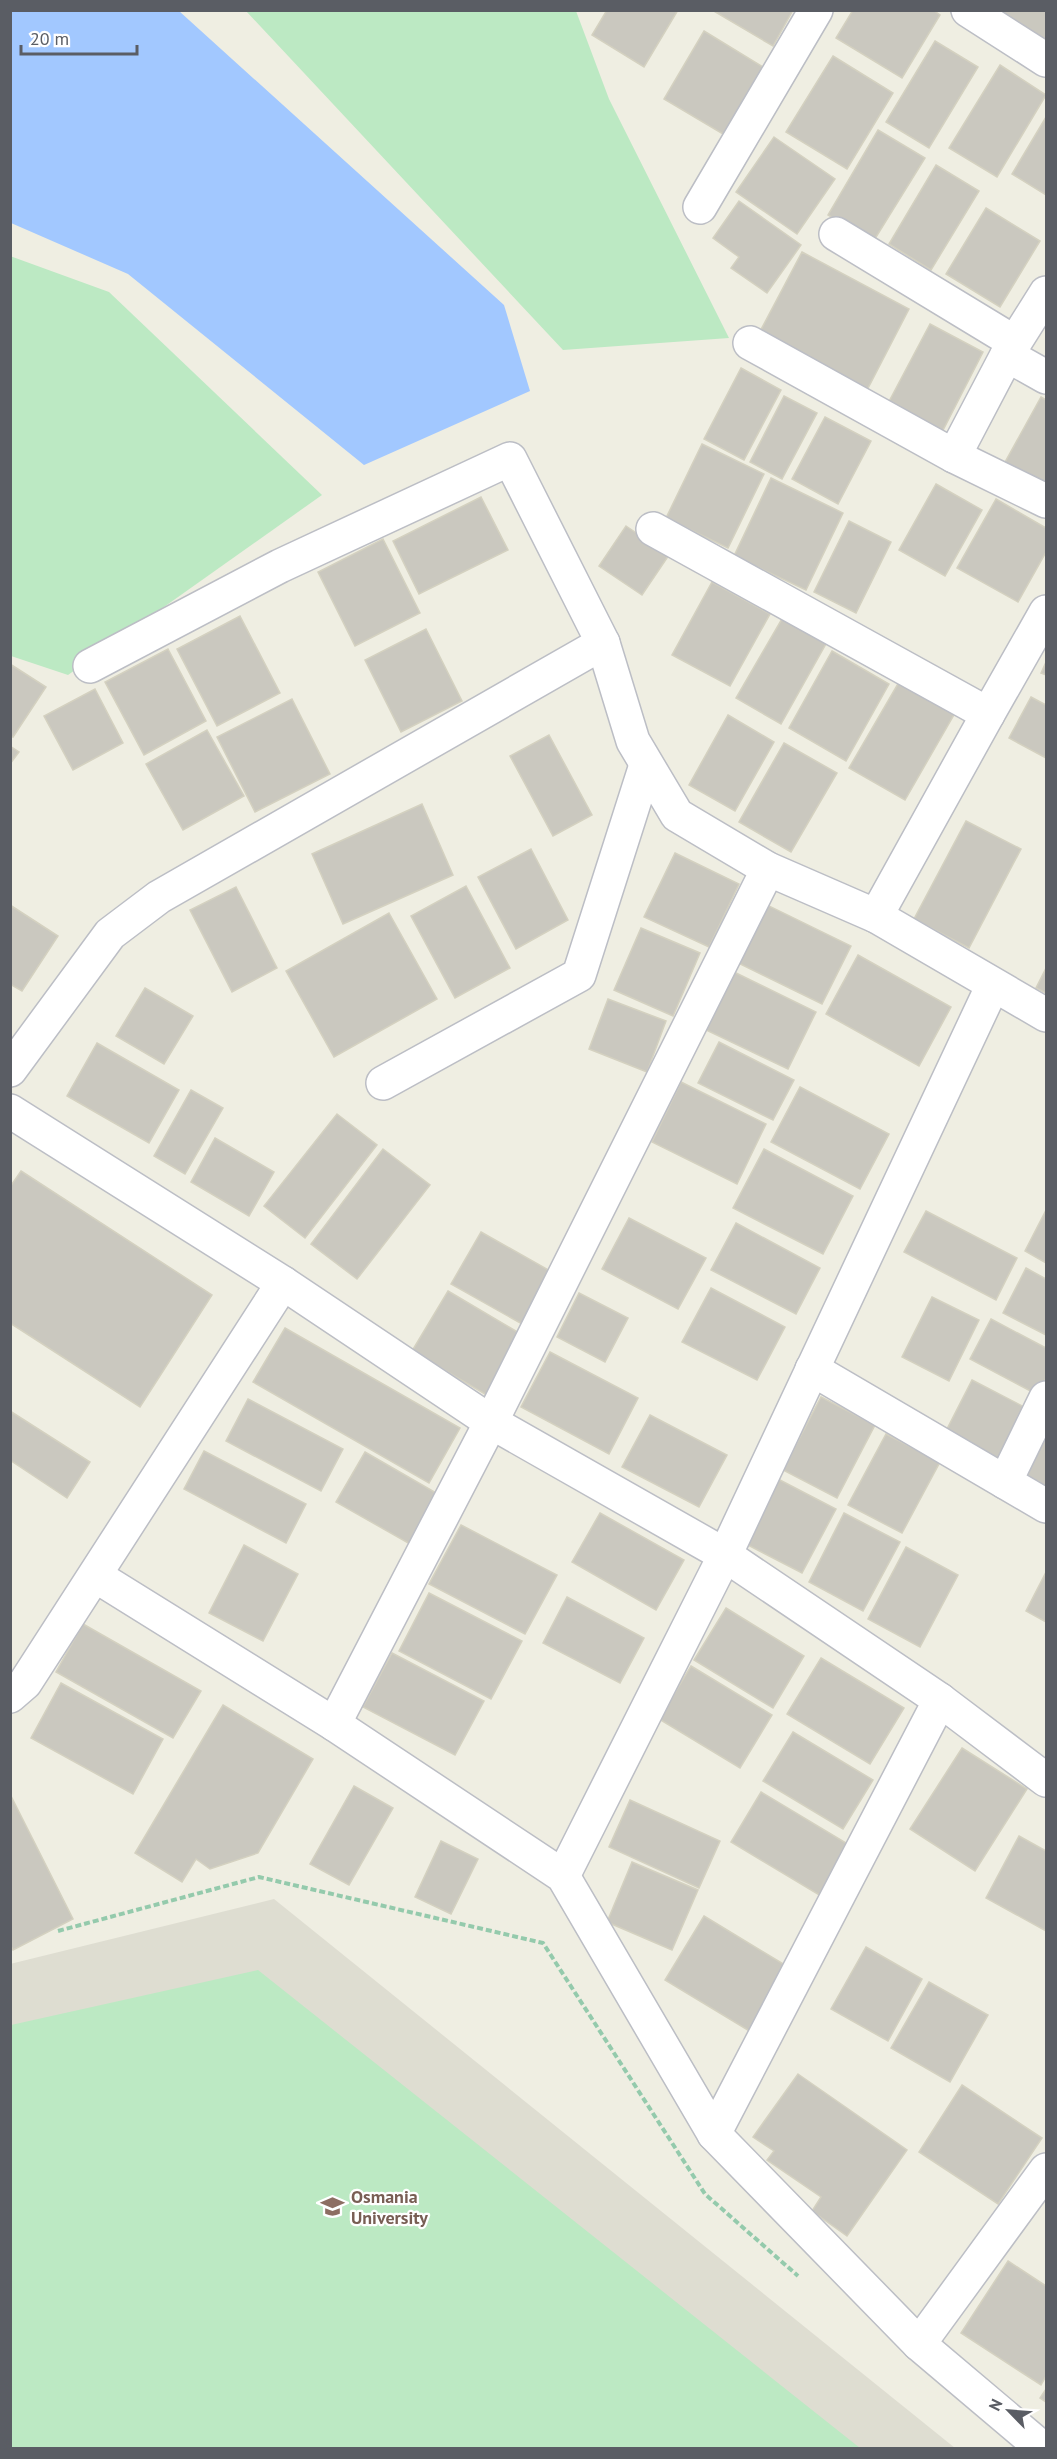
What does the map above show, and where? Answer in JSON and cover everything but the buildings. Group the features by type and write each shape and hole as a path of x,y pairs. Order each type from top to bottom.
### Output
{"street":[{"path":"700,207 816,10"},
{"path":"968,10 1047,60"},
{"path":"836,234 1010,349 1047,377"},
{"path":"954,456 1010,349 1047,293"},
{"path":"750,343 954,456 1047,501"},
{"path":"90,666 280,566 510,459 603,643 633,741 677,815 768,869 876,916 1047,1015"},
{"path":"653,529 988,714"},
{"path":"876,916 1047,612"},
{"path":"10,1070 110,934 159,897 603,643"},
{"path":"383,1083 579,975 646,765"},
{"path":"334,1724 491,1422 768,869"},
{"path":"563,1876 725,1555 993,985"},
{"path":"10,1111 283,1284 491,1422 725,1555 940,1700 1047,1780"},
{"path":"10,1696 25,1683 96,1576 283,1284"},
{"path":"812,1369 1047,1506"},
{"path":"1005,1482 1047,1398"},
{"path":"96,1576 334,1724 563,1876 714,2134 919,2344 1042,2448"},
{"path":"714,2134 940,1700"},
{"path":"919,2344 1047,2170"}],"path":[{"path":"58,1931 259,1877 543,1942 705,2194 801,2279"}],"shaded area":[{"name":"Osmania University","path":"274,1899 955,2448 11,2448 10,1964"}],"green space":[{"path":"246,11 576,11 609,99 729,338 563,350"},
{"path":"10,256 109,292 322,495 68,675 11,656"},
{"name":"Osmania University","path":"258,1970 860,2448 11,2448 11,2025"}],"water":[{"path":"11,10 179,11 504,305 530,391 364,465 128,274 11,223"}],"place":[{"name":"Osmania University","path":"333,2206"}]}
